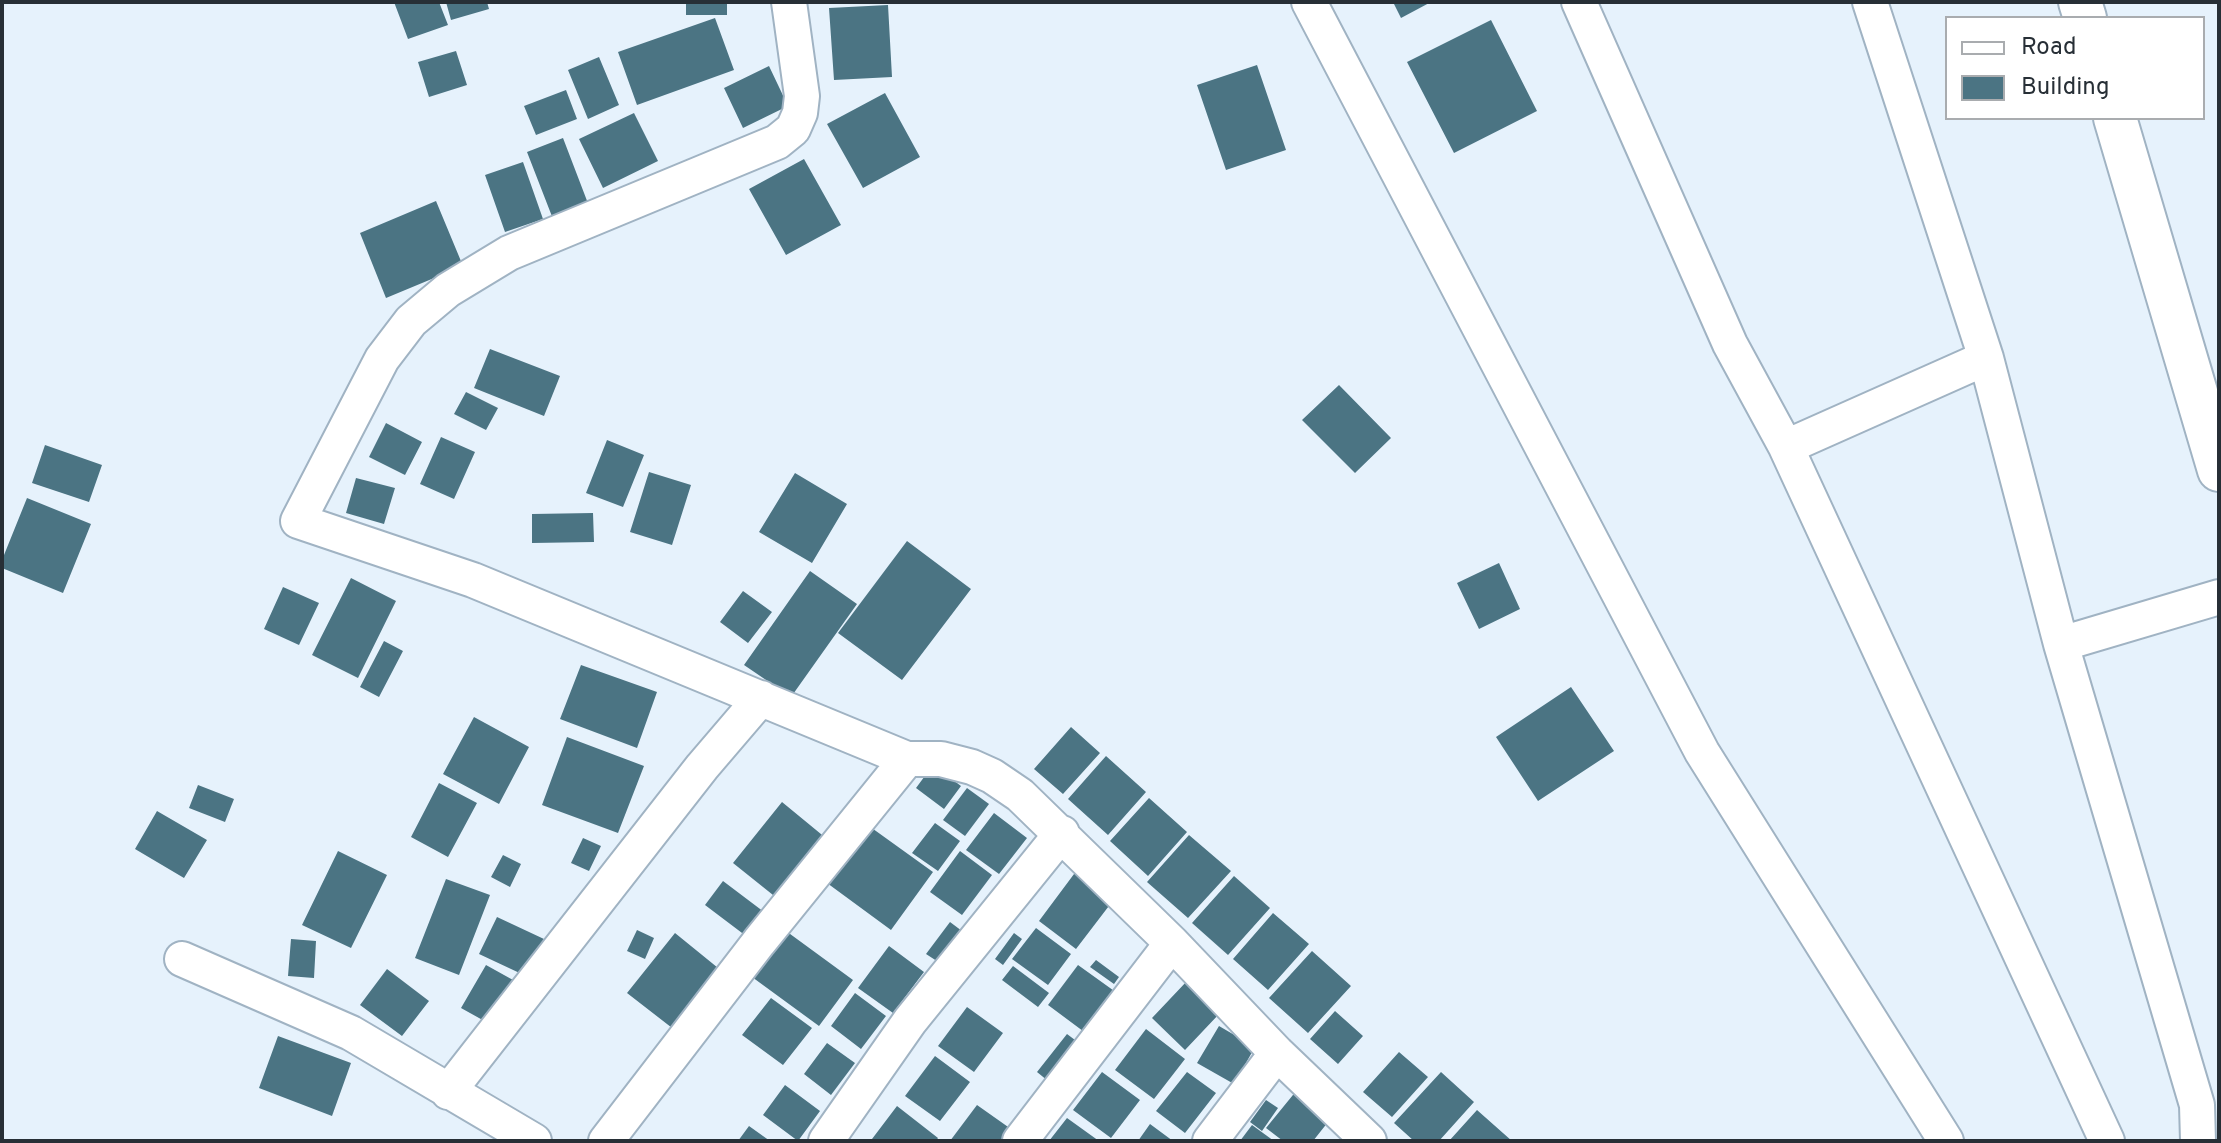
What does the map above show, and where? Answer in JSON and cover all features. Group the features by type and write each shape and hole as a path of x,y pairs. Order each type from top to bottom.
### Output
{"street":[{"path":"789,2 802,96 800,113 793,129 777,142 509,253 448,290 411,321 382,359 298,521 473,580 907,759 941,759 992,776 1020,795 1062,833 1277,1053 1369,1141"},
{"path":"1309,2 1702,752 1946,1141"},
{"path":"1579,2 1730,344 1786,447 2107,1141"},
{"path":"1870,2 1986,358 2061,644 2197,1105 2198,1141"},
{"path":"2116,120 2219,470"},
{"path":"1786,447 1986,358"},
{"path":"2061,644 2219,597"},
{"path":"448,1092 702,767 761,698"},
{"path":"606,1141 759,942 907,759"},
{"path":"826,1141 910,1021 1062,833"},
{"path":"1020,1141 1172,943"},
{"path":"182,959 351,1033 534,1141"},
{"path":"1210,1141 1277,1053"}],"building":[{"path":"394,2 439,2 448,25 408,39"},
{"path":"446,2 487,2 489,9 451,20"},
{"path":"686,2 727,2 727,15 686,15"},
{"path":"1393,2 1431,2 1401,18"},
{"path":"888,5 892,77 834,80 829,8"},
{"path":"715,18 734,70 637,105 618,52"},
{"path":"1491,20 1537,111 1454,153 1407,62"},
{"path":"456,51 467,85 429,97 418,62"},
{"path":"599,57 619,105 588,119 568,70"},
{"path":"1257,65 1286,150 1226,170 1197,85"},
{"path":"769,66 788,106 743,128 724,88"},
{"path":"566,90 577,119 536,135 524,106"},
{"path":"885,93 920,157 863,188 827,124"},
{"path":"634,113 658,161 603,188 579,139"},
{"path":"563,138 589,206 553,219 527,152"},
{"path":"804,159 841,225 786,255 749,189"},
{"path":"523,162 543,219 505,232 485,175"},
{"path":"436,201 463,266 386,298 360,233"},
{"path":"490,349 560,376 544,416 474,388"},
{"path":"1339,385 1391,438 1355,473 1302,420"},
{"path":"466,392 498,408 486,430 454,414"},
{"path":"386,423 422,442 405,475 369,457"},
{"path":"441,437 475,452 454,499 420,484"},
{"path":"607,440 644,455 623,507 586,493"},
{"path":"45,445 102,465 89,502 32,483"},
{"path":"649,472 691,485 672,545 630,532"},
{"path":"795,473 847,504 812,563 759,532"},
{"path":"356,478 395,488 384,524 346,513"},
{"path":"27,498 91,524 63,593 2,568 2,560"},
{"path":"593,513 594,542 532,543 532,514"},
{"path":"907,541 971,589 902,680 838,633"},
{"path":"1499,563 1520,609 1479,629 1457,583"},
{"path":"810,571 857,604 791,697 744,665"},
{"path":"351,578 396,601 358,678 312,655"},
{"path":"283,587 319,603 299,645 264,629"},
{"path":"743,591 772,612 748,643 720,622"},
{"path":"384,641 403,651 379,697 360,687"},
{"path":"581,665 657,692 637,748 560,719"},
{"path":"1571,687 1614,751 1538,801 1496,737"},
{"path":"474,717 529,747 499,804 443,774"},
{"path":"1071,727 1100,753 1063,794 1034,769"},
{"path":"567,737 644,766 618,833 542,805"},
{"path":"1106,756 1146,792 1108,835 1068,799"},
{"path":"933,765 961,786 944,809 916,788"},
{"path":"439,783 477,803 448,857 411,837"},
{"path":"198,785 234,799 225,822 189,808"},
{"path":"967,788 989,804 965,836 943,820"},
{"path":"1149,798 1187,832 1148,876 1110,841"},
{"path":"782,802 827,839 778,899 733,863"},
{"path":"157,811 207,840 184,878 135,849"},
{"path":"994,813 1027,838 999,874 966,850"},
{"path":"935,823 960,841 938,871 912,853"},
{"path":"869,826 933,872 891,930 827,883"},
{"path":"1189,835 1231,871 1188,918 1147,882"},
{"path":"583,838 601,846 589,871 571,863"},
{"path":"338,851 387,875 351,948 302,925"},
{"path":"960,851 992,875 962,915 930,892"},
{"path":"503,855 521,864 510,887 491,877"},
{"path":"1077,870 1115,898 1076,949 1039,921"},
{"path":"1234,876 1270,908 1228,955 1192,923"},
{"path":"446,879 490,895 459,975 415,958"},
{"path":"723,881 768,915 750,939 705,905"},
{"path":"1273,913 1309,944 1268,990 1233,959"},
{"path":"497,917 544,939 526,976 479,954"},
{"path":"950,922 966,934 943,965 926,954"},
{"path":"1036,928 1071,954 1048,985 1012,959"},
{"path":"637,930 654,938 645,959 627,951"},
{"path":"786,931 853,980 819,1026 752,977"},
{"path":"675,933 723,972 676,1031 627,993"},
{"path":"1014,933 1022,939 1003,965 995,959"},
{"path":"291,939 316,941 314,978 288,976"},
{"path":"889,946 924,972 893,1013 858,988"},
{"path":"1312,951 1351,986 1308,1033 1269,998"},
{"path":"1096,960 1119,977 1114,984 1090,967"},
{"path":"486,965 513,980 488,1023 461,1008"},
{"path":"1078,965 1117,993 1087,1034 1048,1005"},
{"path":"1013,966 1049,993 1038,1007 1002,980"},
{"path":"387,969 429,1001 402,1036 360,1005"},
{"path":"1187,981 1220,1013 1185,1050 1152,1018"},
{"path":"855,993 886,1016 861,1049 831,1026"},
{"path":"771,998 812,1028 783,1065 742,1035"},
{"path":"967,1007 1003,1033 974,1072 938,1046"},
{"path":"1335,1011 1363,1036 1338,1064 1310,1039"},
{"path":"1219,1026 1255,1047 1234,1084 1197,1063"},
{"path":"1146,1029 1185,1059 1154,1099 1115,1070"},
{"path":"1067,1034 1083,1046 1053,1085 1037,1072"},
{"path":"278,1036 351,1063 332,1116 259,1088"},
{"path":"827,1043 855,1063 831,1095 804,1074"},
{"path":"1399,1052 1428,1077 1392,1117 1363,1092"},
{"path":"935,1056 970,1082 940,1121 905,1096"},
{"path":"1102,1072 1140,1100 1111,1138 1073,1110"},
{"path":"1187,1072 1216,1093 1185,1133 1156,1111"},
{"path":"1441,1072 1474,1102 1439,1141 1414,1141 1394,1123"},
{"path":"785,1085 820,1111 798,1141 763,1115"},
{"path":"1297,1090 1332,1117 1313,1141 1283,1141 1266,1128"},
{"path":"1266,1100 1278,1108 1262,1131 1250,1122"},
{"path":"977,1105 1011,1129 1003,1141 950,1141"},
{"path":"897,1106 938,1138 936,1141 872,1139"},
{"path":"1477,1110 1512,1141 1449,1141"},
{"path":"1067,1118 1099,1141 1049,1141"},
{"path":"1150,1124 1173,1141 1138,1141"},
{"path":"1252,1125 1274,1141 1240,1141"},
{"path":"749,1126 770,1141 738,1141"}]}
